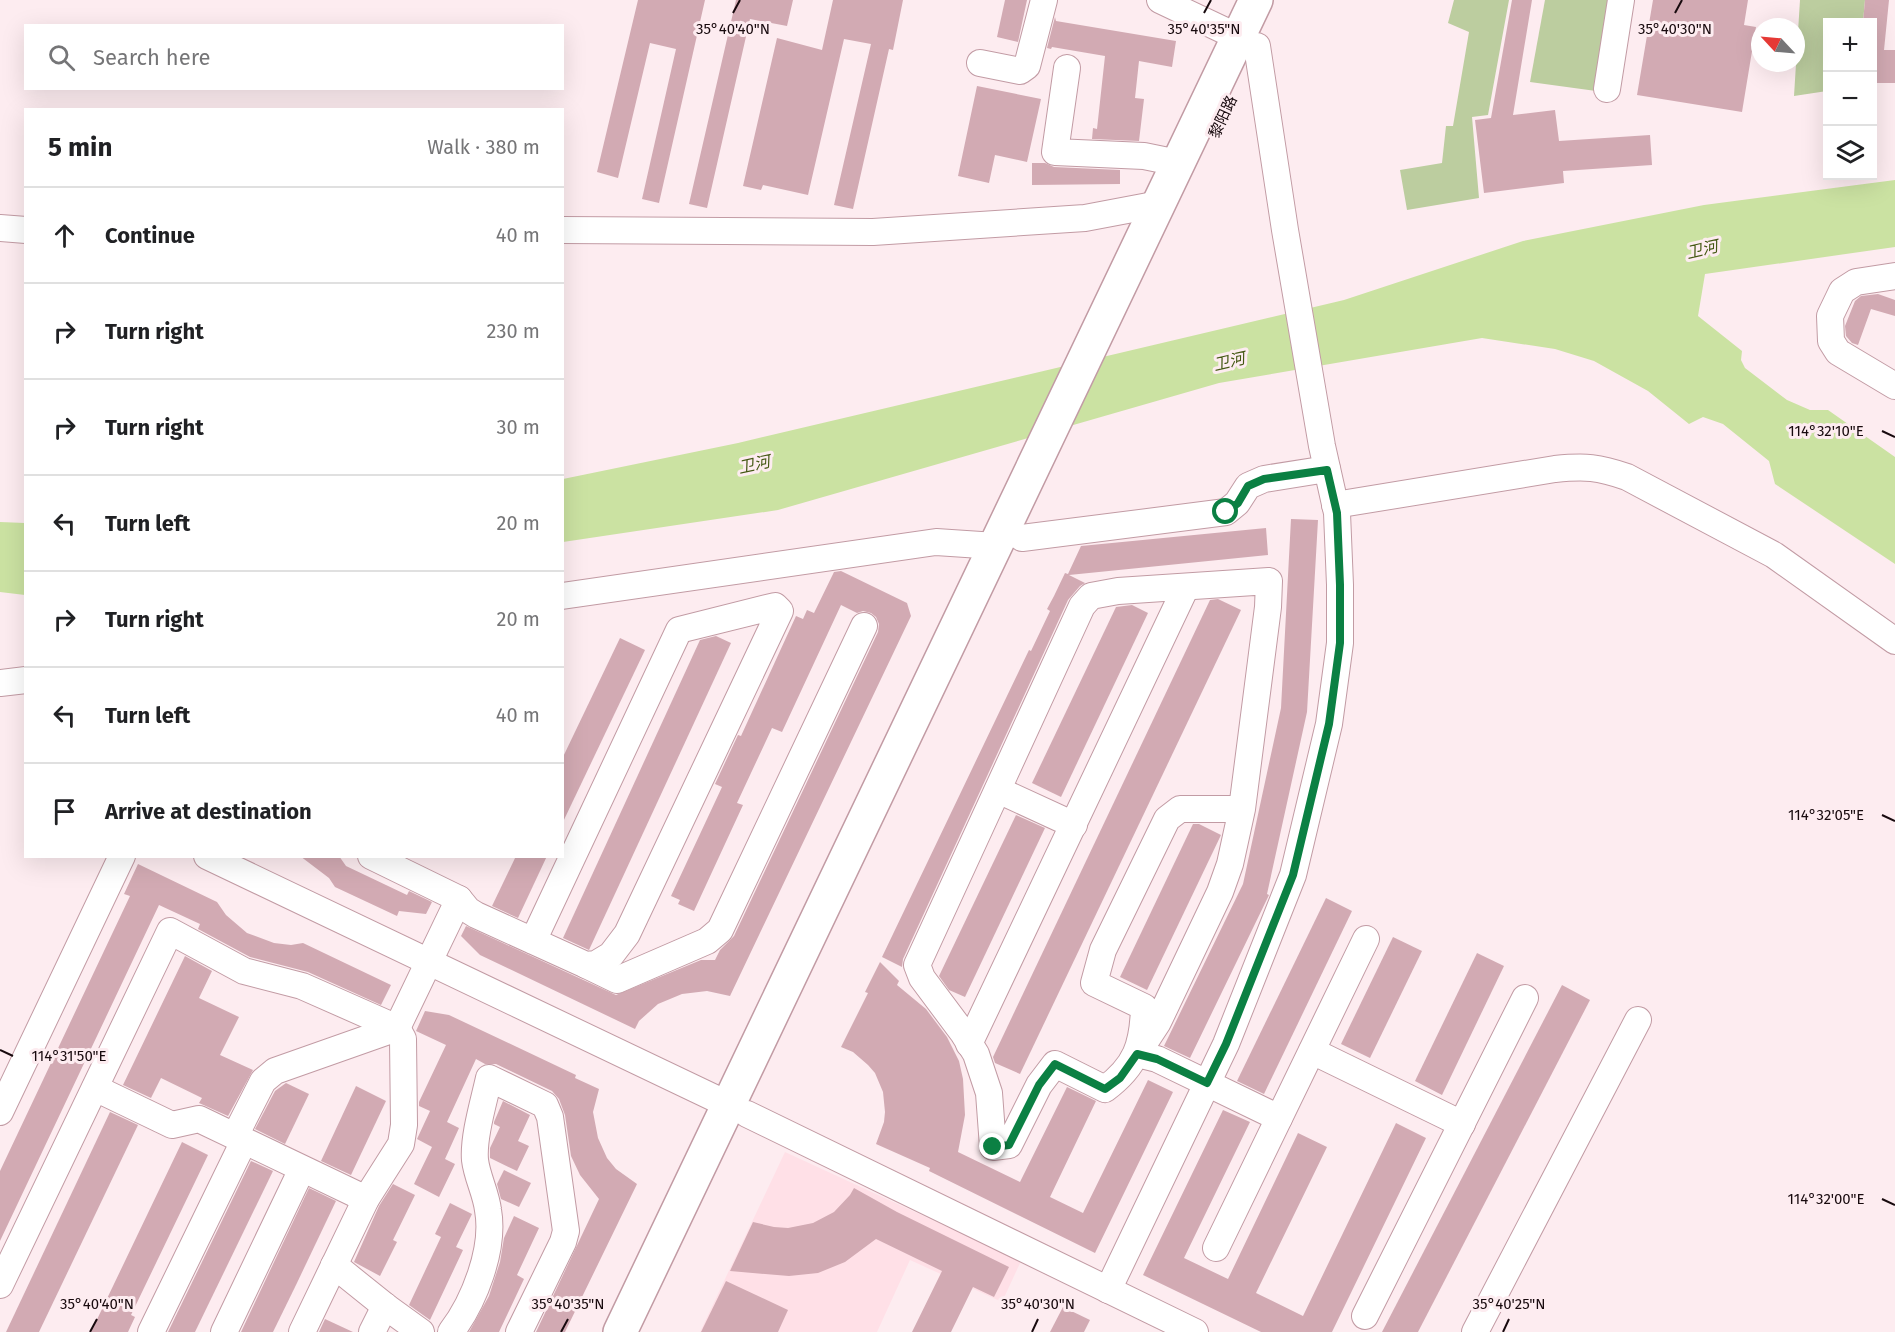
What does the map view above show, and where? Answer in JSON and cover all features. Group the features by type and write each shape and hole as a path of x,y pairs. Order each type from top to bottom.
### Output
{"main road":[{"name":"黎阳路","path":"1158,221 1247,41 1256,0"},
{"name":"黎阳路","path":"1158,221 1178,163 1247,41 1278,0"},
{"path":"620,1332 738,1109 1013,533 1158,221"},
{"path":"643,1332 738,1109"}],"street":[{"path":"981,63 1020,71 1027,66 1044,0"},
{"path":"1108,1290 1226,1044 1293,875 1329,724 1340,643 1340,585 1335,505 1285,231 1247,41 1160,0"},
{"path":"1607,90 1621,0"},
{"path":"1066,68 1055,152 1144,156 1178,163"},
{"path":"564,230 873,232 1085,218 1158,221"},
{"path":"0,228 24,230"},
{"path":"1895,276 1856,282 1842,291 1830,315 1831,341 1838,352 1895,386"},
{"path":"1335,505 1555,469 1586,466 1604,469 1628,477 1774,555 1895,640"},
{"path":"564,596 936,542 1226,512 1238,503 1248,486 1264,479 1327,470"},
{"path":"1269,581 1268,607 1242,809 1230,864 1221,892 1158,1022 1120,1078 1105,1089 1055,1064 1039,1085 1009,1145 993,1147 989,1093 976,1054 922,978 917,965 1082,606 1091,596 1118,591 1186,587 1269,581"},
{"path":"969,1044 1186,587"},
{"path":"533,941 678,630 775,606 780,611 627,934 611,955 596,964 586,965"},
{"path":"375,858 459,899 468,910 476,915 617,980 707,941 720,930 864,626"},
{"path":"0,683 24,680"},
{"path":"998,790 1074,825"},
{"path":"1137,1054 1143,1026 1144,1007 1094,983 1103,950 1167,819 1180,809 1242,809"},
{"path":"0,1112 121,858"},
{"path":"211,858 738,1109 1195,1332"},
{"path":"151,1332 240,1138 263,1081 275,1071 397,1028 459,899"},
{"path":"0,1285 170,931 244,971 302,986 397,1028 403,1039 404,1125 401,1144 366,1199 302,1332"},
{"path":"1216,1248 1366,939"},
{"path":"1365,1316 1525,999"},
{"path":"1475,1332 1638,1020"},
{"path":"1312,1051 1462,1124"},
{"path":"1137,1054 1157,1059 1279,1118"},
{"path":"451,1332 470,1302 482,1269 488,1236 489,1211 475,1160 478,1125 489,1078 545,1105 550,1117 566,1231 519,1332"},
{"path":"95,1088 172,1125 199,1119 366,1199"},
{"path":"224,1332 302,1169"},
{"path":"334,1265 421,1332"},
{"path":"372,1332 385,1306"}],"shaded area":[{"path":"1454,0 1509,0 1488,115 1472,117 1479,198 1407,210 1400,170 1442,163 1446,126 1453,126 1469,32 1448,23"},
{"path":"1545,0 1611,0 1596,91 1530,82"},
{"path":"1800,0 1865,0 1863,18 1823,18 1823,92 1794,96 1796,72 1805,72 1805,18 1799,18"},
{"path":"785,1152 1021,1261 1002,1302 910,1260 877,1332 700,1332"}],"water":[{"name":"卫河","path":"1895,180 1895,247 1705,274 1698,316 1742,351 1741,360 1745,368 1787,400 1810,410 1828,410 1895,457 1895,564 1775,484 1769,461 1723,424 1703,417 1689,424 1648,391 1594,361 1555,349 1482,338 1219,383 778,510 564,542 564,479 738,443 1344,300 1523,241 1704,205"},
{"path":"0,522 24,523 24,595 0,592"}],"building":[{"path":"638,0 705,0 659,203 642,199 676,49 650,43 618,178 597,172"},
{"path":"736,0 793,0 787,26 750,19 707,208 689,204"},
{"path":"833,0 903,0 893,50 889,49 853,209 834,205 871,44 844,39 808,195 763,185 761,190 743,186 777,38 822,50"},
{"path":"1005,0 1027,0 1018,42 997,37"},
{"path":"1512,0 1532,0 1513,115 1555,110 1559,141 1650,135 1652,165 1563,171 1564,183 1484,193 1475,120 1491,118"},
{"path":"1653,0 1748,0 1744,25 1751,26 1751,57 1742,112 1637,95"},
{"path":"1865,0 1889,0 1884,50 1895,50 1895,83 1877,83 1877,18 1863,18"},
{"path":"1055,17 1056,21 1176,41 1172,67 1139,61 1135,98 1144,99 1139,141 1092,139 1093,128 1097,129 1105,56 1047,48"},
{"path":"977,86 1041,99 1027,162 995,155 989,183 958,176"},
{"path":"1032,163 1045,163 1054,167 1120,170 1120,184 1032,185"},
{"path":"1878,294 1895,300 1895,316 1871,309 1858,345 1852,343 1846,336 1845,326 1855,301 1861,296"},
{"path":"1291,519 1318,520 1307,712 1267,894 1269,895 1190,1058 1164,1046 1243,884 1281,708"},
{"path":"1266,528 1268,555 1069,575 1085,583 1068,600 903,959 902,967 882,957 1029,650 1031,651 1050,611 1047,609 1065,573 1068,574 1081,546"},
{"path":"841,571 907,603 911,616 730,996 707,991 682,994 658,1004 639,1021 635,1029 480,955 461,936 466,926 616,995 701,960 715,960 720,950 734,936 878,632 879,624 871,613 863,611 857,613 841,605 782,732 772,728 737,803 743,805 694,911 678,904 680,900 671,896 722,787 715,784 738,735 741,736 796,616 803,619 807,610 814,613 834,572"},
{"path":"1218,599 1241,610 1020,1074 995,1063 993,1057 1210,600"},
{"path":"1132,605 1148,613 1061,797 1032,783 1116,607"},
{"path":"716,636 731,643 589,950 563,938 700,640"},
{"path":"620,638 645,650 564,820 564,755"},
{"path":"1016,815 1045,828 965,997 949,990 939,976"},
{"path":"1193,824 1199,824 1221,835 1147,990 1120,977"},
{"path":"303,858 340,858 346,866 407,895 409,891 432,902 426,914 399,911 397,916 335,887 329,878"},
{"path":"515,858 546,858 518,918 492,906"},
{"path":"138,864 217,902 226,915 247,933 274,943 291,945 303,943 391,985 381,1005 308,972 250,957 198,929 200,924 159,905 0,1241 0,1171 130,896 124,894"},
{"path":"1326,898 1352,911 1264,1094 1237,1081"},
{"path":"1393,937 1422,951 1370,1058 1341,1044"},
{"path":"1477,953 1504,966 1442,1095 1415,1081"},
{"path":"185,956 212,971 199,998 239,1017 220,1055 253,1070 228,1116 199,1103 202,1098 161,1078 151,1098 123,1085"},
{"path":"880,962 899,981 897,985 926,1009 947,1037 959,1061 963,1079 965,1115 958,1152 1020,1182 1067,1087 1096,1101 1050,1197 1083,1213 1148,1080 1173,1092 1095,1253 929,1171 930,1168 876,1144 884,1122 883,1092 875,1073 868,1065 853,1052 841,1047 868,993 865,992"},
{"path":"1562,985 1590,1000 1418,1332 1382,1332"},
{"path":"425,1011 449,1015 576,1075 575,1078 599,1089 593,1112 598,1138 607,1158 616,1169 637,1184 565,1332 536,1332 599,1199 580,1175 571,1156 565,1115 559,1099 552,1091 496,1064 485,1064 476,1059 447,1122 459,1128 445,1159 455,1164 439,1197 414,1184 432,1147 417,1139 430,1111 419,1106 419,1102 446,1045 416,1031"},
{"path":"286,1083 309,1094 285,1144 255,1129 275,1091"},
{"path":"356,1086 386,1101 351,1175 321,1161"},
{"path":"503,1101 530,1115 518,1141 529,1146 517,1171 490,1158 490,1148 500,1127 494,1122"},
{"path":"1223,1110 1250,1122 1184,1258 1228,1279 1298,1133 1327,1147 1256,1293 1303,1316 1396,1123 1426,1138 1332,1332 1261,1332 1143,1275"},
{"path":"110,1112 138,1125 39,1332 6,1332"},
{"path":"182,1142 208,1155 131,1315 135,1317 128,1332 91,1332"},
{"path":"251,1161 273,1171 195,1332 168,1332"},
{"path":"504,1170 531,1183 519,1207 501,1199 497,1184"},
{"path":"393,1184 415,1195 393,1240 397,1242 380,1276 354,1262 379,1206"},
{"path":"309,1188 336,1201 273,1332 241,1332"},
{"path":"854,1188 897,1212 1009,1267 994,1297 973,1287 951,1332 912,1332 942,1271 876,1239 845,1262 818,1273 789,1276 730,1271 753,1222 788,1228 813,1223 834,1212"},
{"path":"450,1203 472,1214 456,1247 463,1250 430,1320 409,1305 441,1237 435,1234"},
{"path":"514,1216 539,1228 517,1275 524,1279 499,1332 469,1332 489,1296 500,1262 504,1238"},
{"path":"726,1281 788,1310 778,1332 701,1332"},
{"path":"1063,1307 1090,1320 1084,1332 1050,1332"},
{"path":"325,1319 353,1332 319,1332"}],"route":[{"path":"993,1147 1009,1145 1039,1085 1055,1064 1105,1089 1120,1078 1137,1054 1157,1059 1207,1083 1226,1044 1293,875 1329,724 1340,643 1337,513 1327,470 1264,479 1248,486 1238,503 1226,512"}]}
